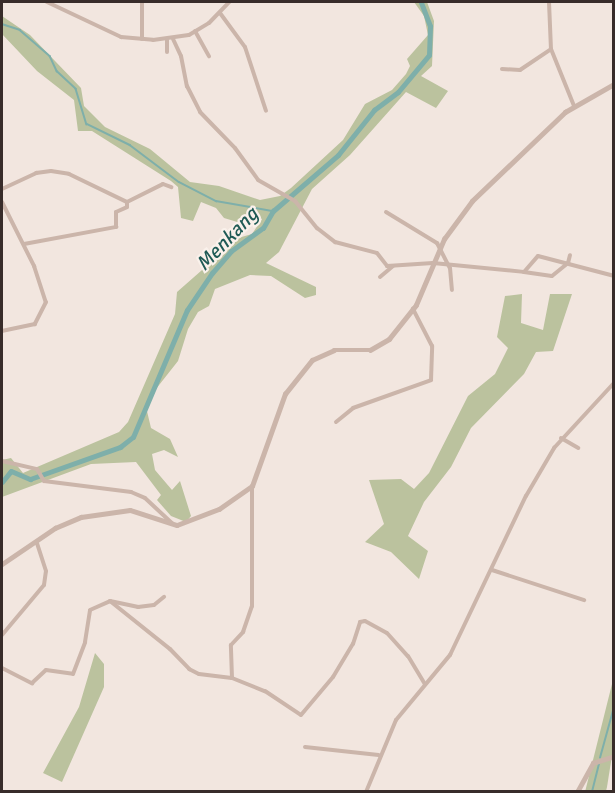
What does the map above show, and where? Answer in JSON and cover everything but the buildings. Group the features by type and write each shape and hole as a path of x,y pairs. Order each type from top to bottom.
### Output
{"street":[{"path":"47,2 127,39 167,40 195,31 220,13 229,2"},
{"path":"142,2 142,39"},
{"path":"549,2 551,49 574,105"},
{"path":"220,13 245,47 266,111"},
{"path":"195,31 209,57"},
{"path":"173,39 181,56 187,86 200,111 235,148 258,180 288,198 316,228 335,242 377,253 385,265 433,263 549,276 568,263 570,255"},
{"path":"167,40 167,52"},
{"path":"502,69 520,70 551,49"},
{"path":"232,678 231,645 243,632 252,606 252,486 285,394 312,360 334,350 377,347 389,339 413,309 440,246 472,201 574,105 614,84"},
{"path":"2,189 36,173 60,172 127,202"},
{"path":"127,202 163,184 171,187"},
{"path":"2,202 24,244 45,296 46,308 32,325 2,331"},
{"path":"24,244 116,227 116,212 127,207 127,202"},
{"path":"386,212 440,246 449,265 452,290"},
{"path":"524,272 536,256 614,276"},
{"path":"380,277 393,266"},
{"path":"336,422 353,408 430,382 434,366 432,346 413,309"},
{"path":"366,792 379,755 396,720 450,655 529,490 561,438 614,382"},
{"path":"561,438 578,448"},
{"path":"2,461 37,469 44,481 131,492 177,525"},
{"path":"2,564 38,543 59,526 107,510 140,512 177,525 219,509 252,486"},
{"path":"2,635 44,585 46,571 38,543"},
{"path":"492,570 584,600"},
{"path":"2,668 32,683 46,670 73,674 85,642 88,613 110,601 141,607 154,605 164,597"},
{"path":"110,601 170,649 189,669 199,674 232,678 265,691 301,714 333,677 353,644 360,622 365,621 387,633 408,656 425,684"},
{"path":"305,747 379,755"},
{"path":"577,792 593,763 614,756"}],"green space":[{"path":"414,2 427,2 434,21 432,66 421,76 448,91 436,108 406,92 350,155 312,189 279,252 266,263 316,287 316,295 305,298 271,276 250,275 215,289 209,306 198,312 188,329 178,361 152,394 146,407 151,428 170,439 178,457 164,450 152,454 155,470 172,490 180,481 191,516 186,522 171,516 157,500 161,495 136,462 91,464 2,497 2,460 11,458 23,473 119,432 128,422 175,314 177,292 218,256 224,242 252,234 262,219 248,214 244,224 224,218 216,208 201,202 193,221 181,218 178,187 171,181 92,131 78,131 74,100 37,71 2,34 2,16 30,35 81,88 84,106 105,127 150,149 190,182 219,186 260,200 280,196 291,188 343,140 365,104 392,90 406,74 410,66 407,59 428,35 424,16"},
{"path":"522,294 521,323 543,330 550,294 572,294 553,351 536,352 524,374 471,428 451,467 424,502 408,536 428,551 419,579 391,552 365,542 384,524 369,480 401,479 414,489 429,473 468,396 495,374 508,348 497,337 505,296"},
{"path":"95,653 104,664 104,687 62,782 43,773 79,707"},
{"path":"613,680 614,743 606,791 585,792"}],"waterway":[{"name":"Menkang","path":"2,482 11,471 30,479 120,447 133,437 187,310 212,273 231,251 263,228 273,211 338,155 374,110 398,92 429,55 430,26 421,2"},
{"path":"2,24 20,30 50,56 57,71 76,89 87,124 130,145 179,182 216,201 273,211"},
{"path":"600,758 614,707"},
{"path":"592,792 599,763"}]}
